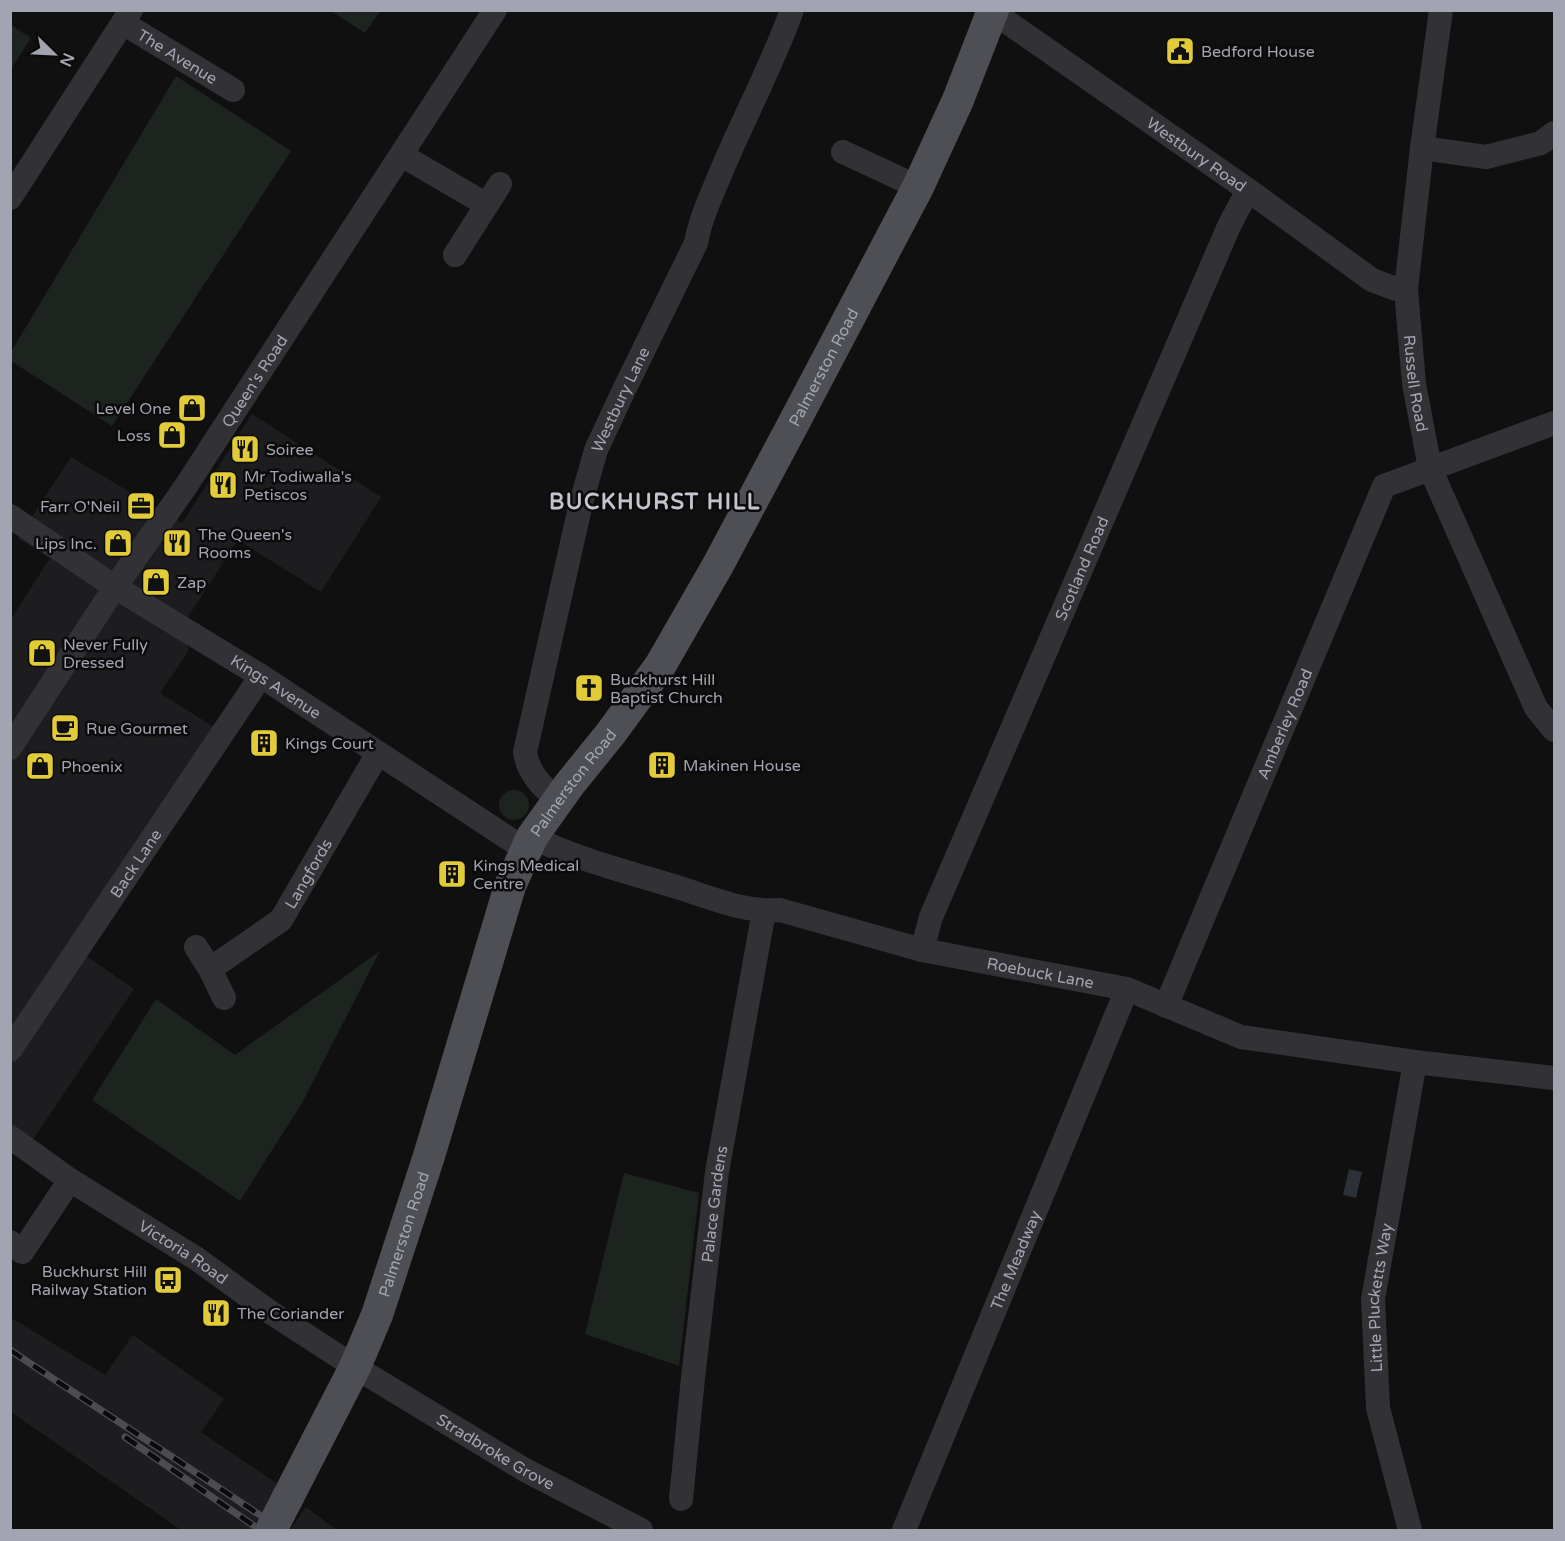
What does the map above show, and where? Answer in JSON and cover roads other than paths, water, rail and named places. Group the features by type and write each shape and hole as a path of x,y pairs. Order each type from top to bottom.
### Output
{"main road":[{"name":"Palmerston Road","path":"271,1530 355,1367 381,1303 429,1155 510,886 529,843 558,800 660,666 718,565 918,187 958,100 992,11"}],"street":[{"name":"Queen's Road","path":"10,748 115,587 184,489 495,10"},
{"name":"Westbury Lane","path":"558,800 533,776 525,752 581,502 596,450 622,392 696,243 699,226 711,196 760,88 792,10"},
{"name":"Russell Road","path":"1441,10 1406,290 1414,384 1430,468 1536,708 1554,730"},
{"name":"Westbury Road","path":"992,11 1248,190 1372,280 1396,289 1406,290"},
{"path":"10,198 127,16"},
{"name":"The Avenue","path":"127,16 233,90"},
{"path":"1422,148 1486,157 1541,143 1554,133"},
{"path":"843,152 918,187"},
{"path":"400,157 410,160 487,205"},
{"path":"455,255 500,184"},
{"name":"Scotland Road","path":"922,950 931,917 1228,226 1248,190"},
{"name":"Amberley Road","path":"1166,1006 1384,486 1554,423"},
{"name":"Kings Avenue","path":"10,516 115,587 261,676 378,753 529,843"},
{"name":"Back Lane","path":"10,1050 261,676"},
{"name":"Langfords","path":"210,969 281,920 378,753"},
{"name":"Roebuck Lane","path":"529,843 734,904 765,911 780,910 922,950 1127,989 1242,1037 1415,1062 1554,1078"},
{"name":"Palace Gardens","path":"681,1499 717,1172 765,911"},
{"path":"196,946 224,998"},
{"name":"The Meadway","path":"904,1530 1127,989"},
{"name":"Little Plucketts Way","path":"1410,1530 1378,1408 1373,1299 1415,1062"},
{"name":"Victoria Road","path":"10,1137 70,1180 197,1259 267,1310 355,1367"},
{"path":"16,1247 70,1180"},
{"name":"Stradbroke Grove","path":"355,1367 525,1470 641,1530"}],"railway":[{"path":"10,1350 282,1530"},
{"path":"125,1437 260,1530"}],"place":[{"name":"Bedford House","path":"1180,51"},
{"name":"Level One","path":"192,408"},
{"name":"Loss","path":"172,435"},
{"name":"Soiree","path":"245,449"},
{"name":"Mr Todiwalla's Petiscos","path":"223,485"},
{"name":"Farr O'Neil","path":"141,506"},
{"name":"Lips Inc.","path":"118,543"},
{"name":"The Queen's Rooms","path":"177,543"},
{"name":"Zap","path":"156,582"},
{"name":"Never Fully Dressed","path":"42,653"},
{"name":"Buckhurst Hill Baptist Church","path":"589,688"},
{"name":"Rue Gourmet","path":"65,728"},
{"name":"Kings Court","path":"264,743"},
{"name":"Makinen House","path":"662,765"},
{"name":"Phoenix","path":"40,766"},
{"name":"Kings Medical Centre","path":"452,874"},
{"name":"Buckhurst Hill Railway Station","path":"168,1280"},
{"name":"The Coriander","path":"216,1313"}],"district":[{"name":"BUCKHURST HILL","path":"655,501"}]}
